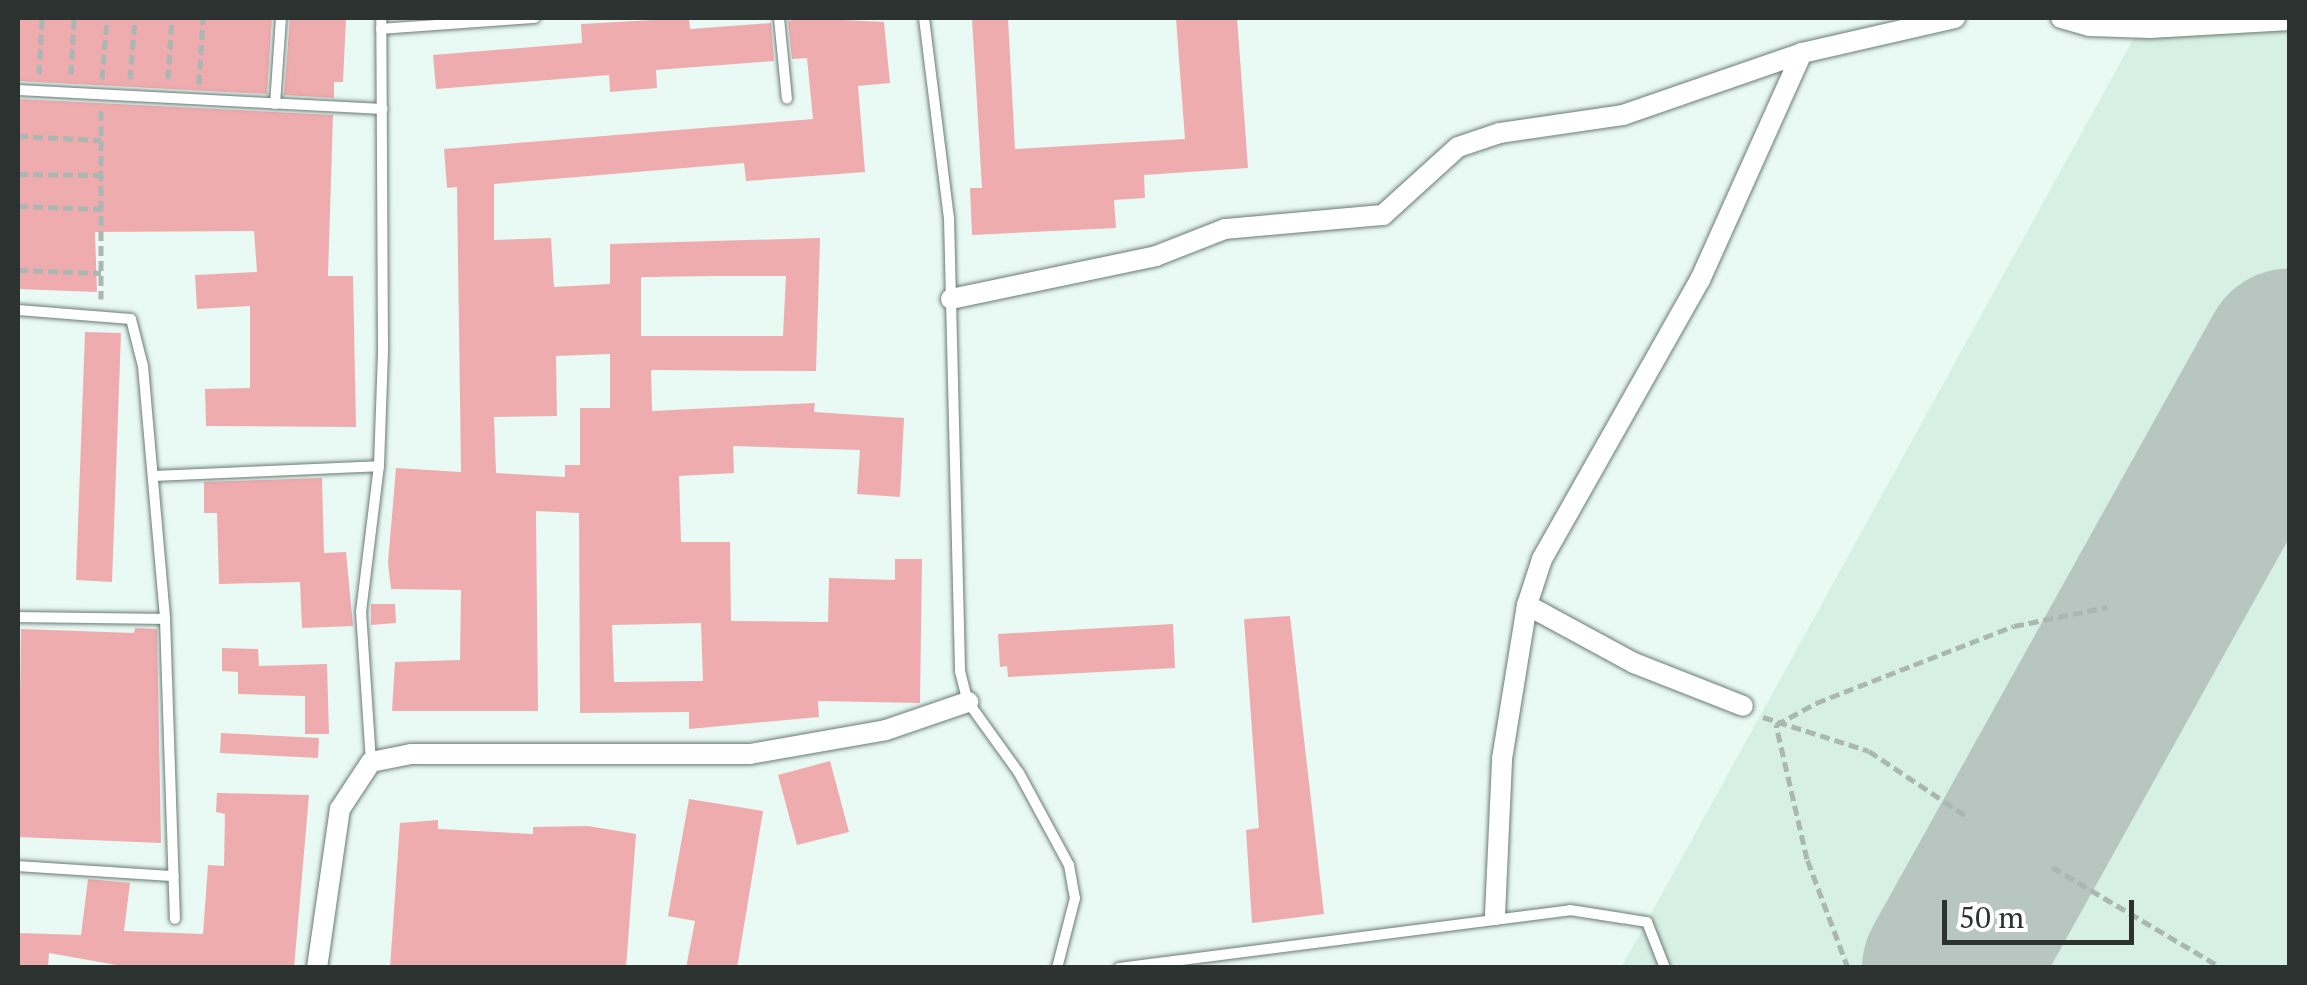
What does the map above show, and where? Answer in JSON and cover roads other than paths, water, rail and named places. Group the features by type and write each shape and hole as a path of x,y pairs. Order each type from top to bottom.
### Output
{"street":[{"path":"951,299 1156,256 1224,229 1382,214 1458,148 1500,133 1623,115 1802,54 1958,18"},
{"path":"2061,18 2088,26 2150,28 2290,20"},
{"path":"1495,914 1502,759 1527,604 1542,559 1700,280 1802,54"},
{"path":"1527,604 1634,663 1743,706"},
{"path":"317,968 340,809 371,762 411,754 750,754 886,730 968,702"}],"lane":[{"path":"275,104 281,18"},
{"path":"371,762 361,612 378,466 381,24 536,18"},
{"path":"778,18 786,98"},
{"path":"924,18 948,218 960,671 968,702 1019,773 1069,865 1075,898 1063,965"},
{"path":"18,90 383,109"},
{"path":"18,310 102,313 131,319 153,476 165,619 176,919"},
{"path":"153,476 378,466"},
{"path":"18,617 165,619"},
{"path":"18,866 174,876"},
{"path":"1119,968 1495,914 1570,910 1627,915 1647,922 1664,968"}]}
